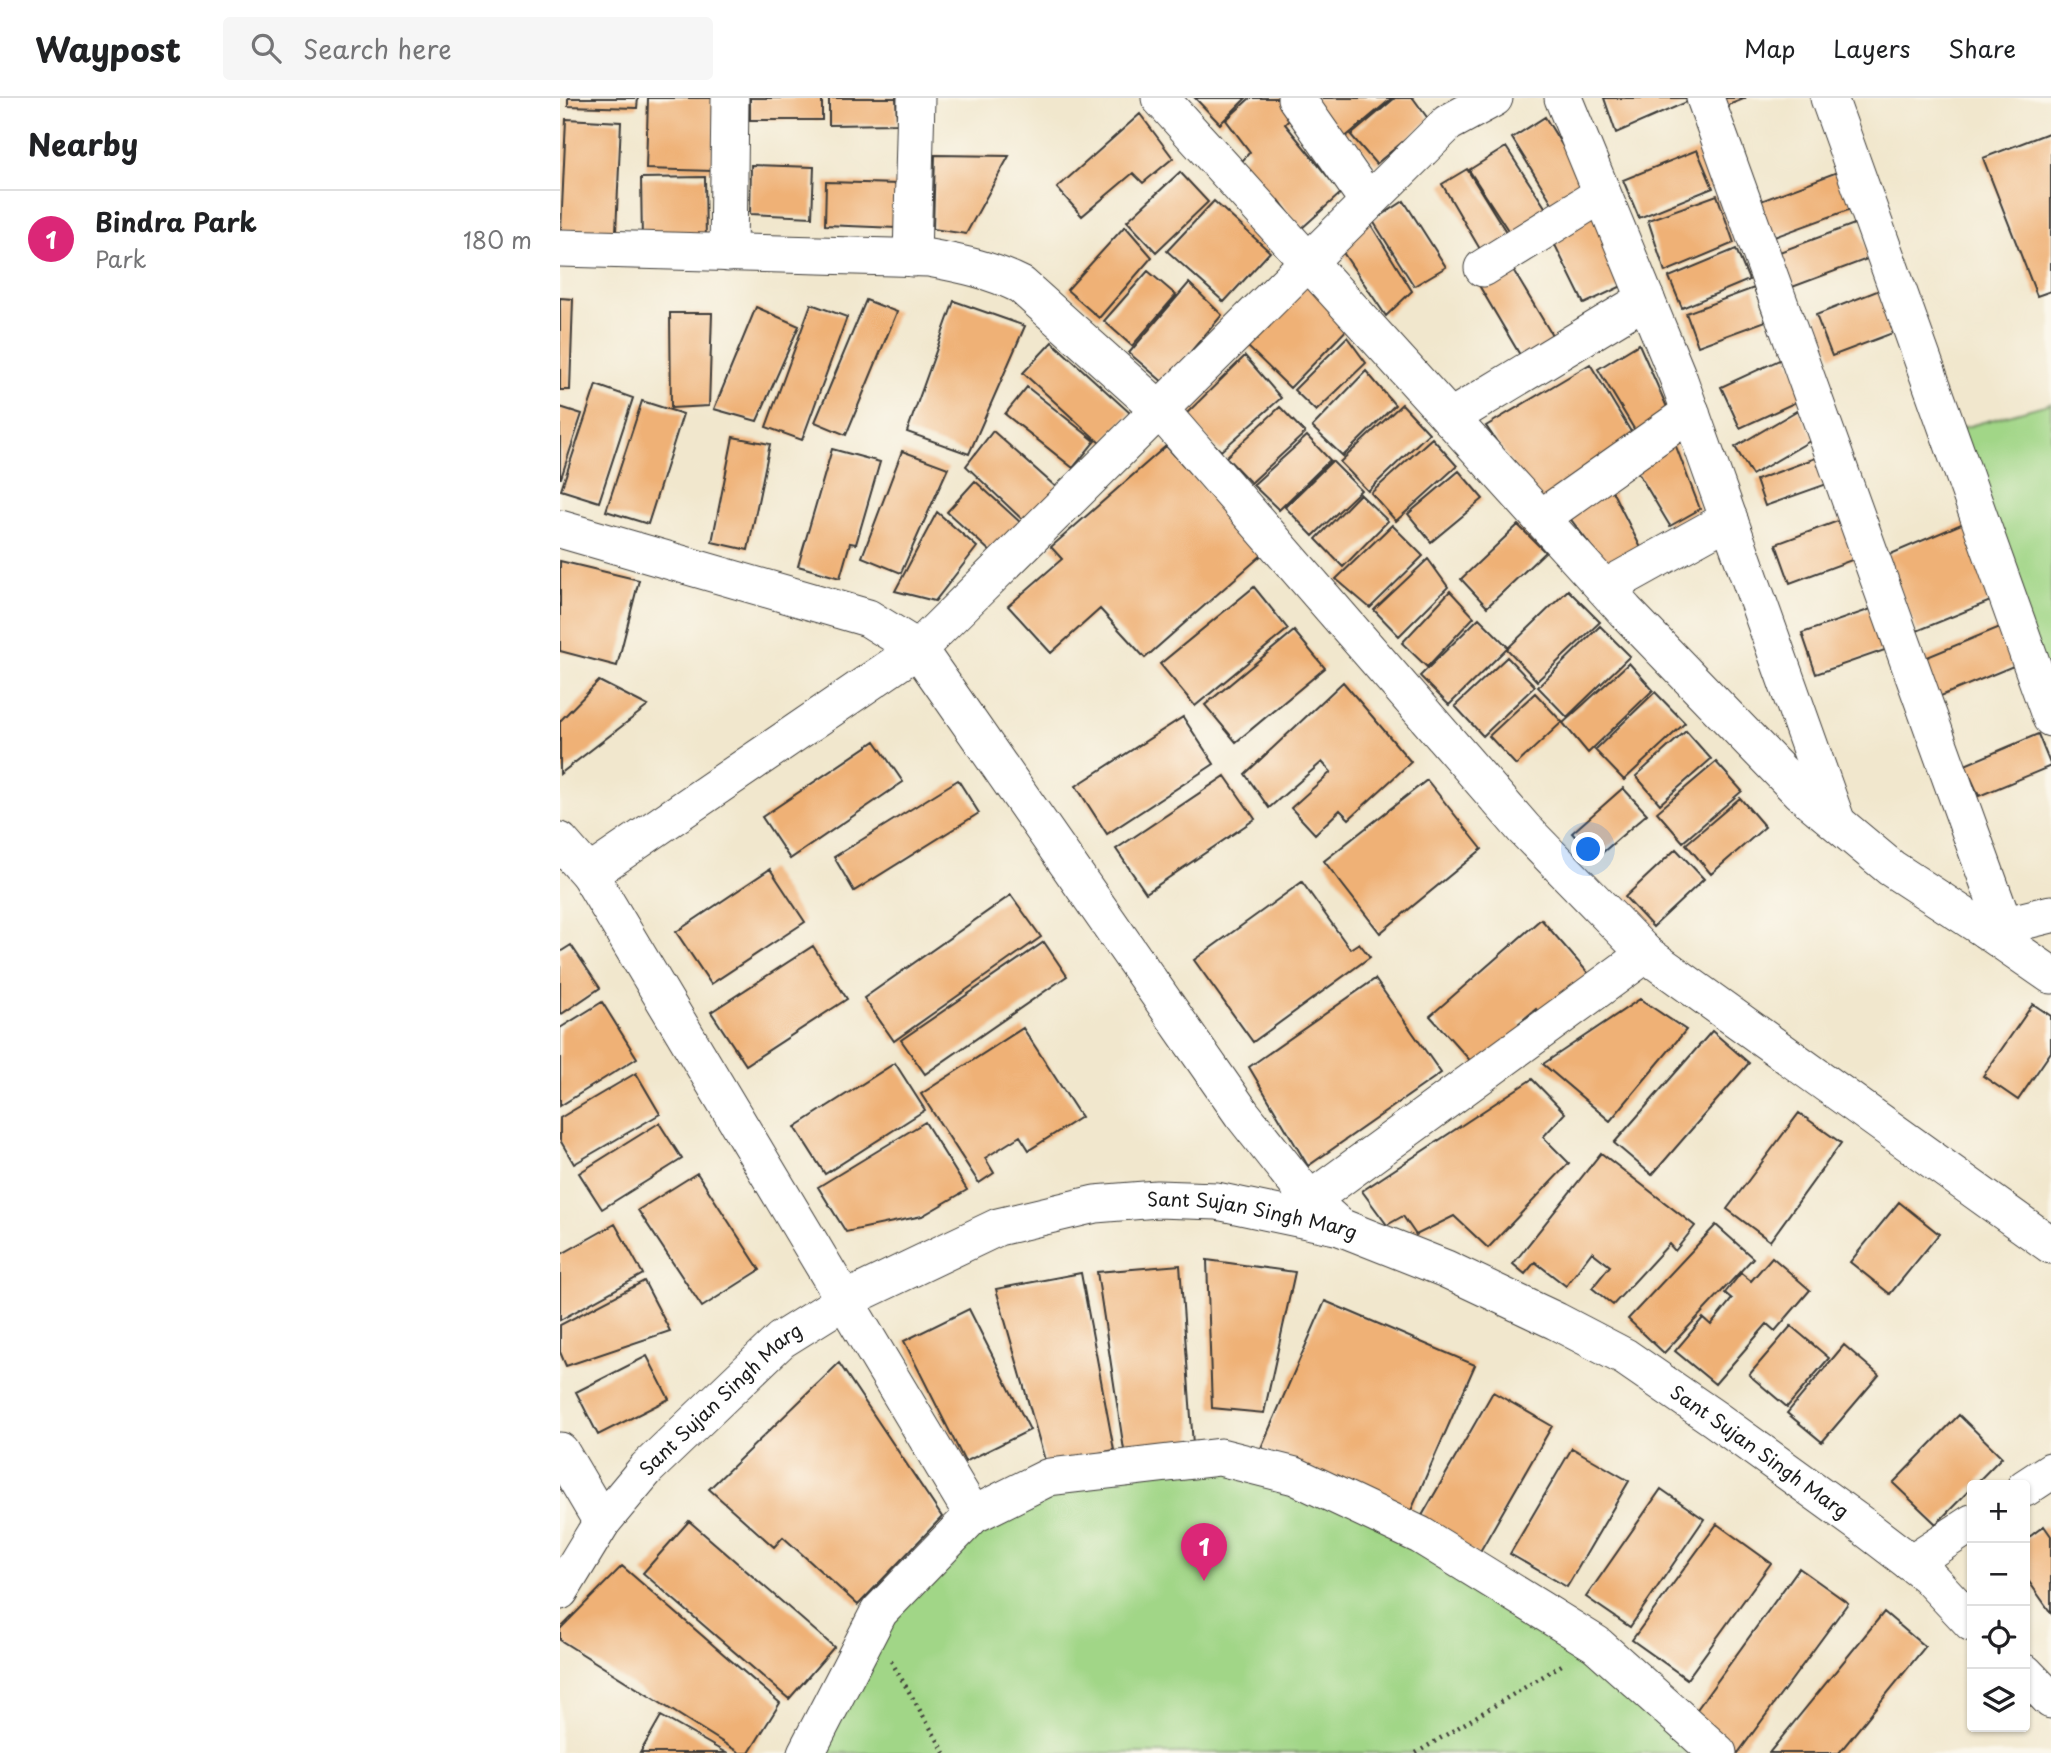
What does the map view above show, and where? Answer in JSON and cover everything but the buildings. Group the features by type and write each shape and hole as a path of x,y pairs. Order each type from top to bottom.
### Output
{"street":[{"path":"728,253 730,98"},
{"path":"912,258 916,98"},
{"path":"1160,98 1605,588 1799,791 1891,868 1995,928 2051,975"},
{"path":"1296,98 1368,201"},
{"path":"589,874 918,649 1368,201 1440,110 1494,98"},
{"path":"1563,98 1691,412 1836,821"},
{"path":"1705,98 1995,928"},
{"path":"1830,99 2051,718"},
{"path":"1483,268 1602,194"},
{"path":"560,248 929,258 972,265 1021,285 1159,409 1524,828 1646,954 2051,1245"},
{"path":"1450,418 1646,299"},
{"path":"1541,518 1691,412"},
{"path":"1605,588 1729,519"},
{"path":"560,529 868,618 918,649 1242,1114 1310,1200 1340,1227"},
{"path":"560,841 589,874 973,1515"},
{"path":"1995,928 2051,914"},
{"path":"1310,1200 1646,954"},
{"name":"Sant Sujan Singh Marg","path":"560,1591 602,1522 647,1468 781,1340 845,1300 998,1227 1095,1204 1157,1199 1217,1201 1340,1227 1446,1269 1556,1321 1625,1357 1715,1419 1927,1575 1967,1618"},
{"path":"560,1451 602,1522"},
{"path":"806,1753 879,1612 973,1515 1049,1477 1220,1457 1295,1476 1420,1535 1595,1644 1718,1753"},
{"path":"2030,1485 2051,1471"},
{"path":"1911,1563 1967,1526"},
{"path":"2030,1678 2051,1700"}],"path":[{"path":"871,1628 945,1753"},
{"path":"1416,1753 1595,1644"}],"green space":[{"path":"2051,403 2051,718 1948,432"},
{"path":"1220,1457 1420,1535 1718,1753 806,1753 871,1627 973,1515 1049,1477"}],"place":[{"name":"Bindra Park","path":"1204,1581"}]}
